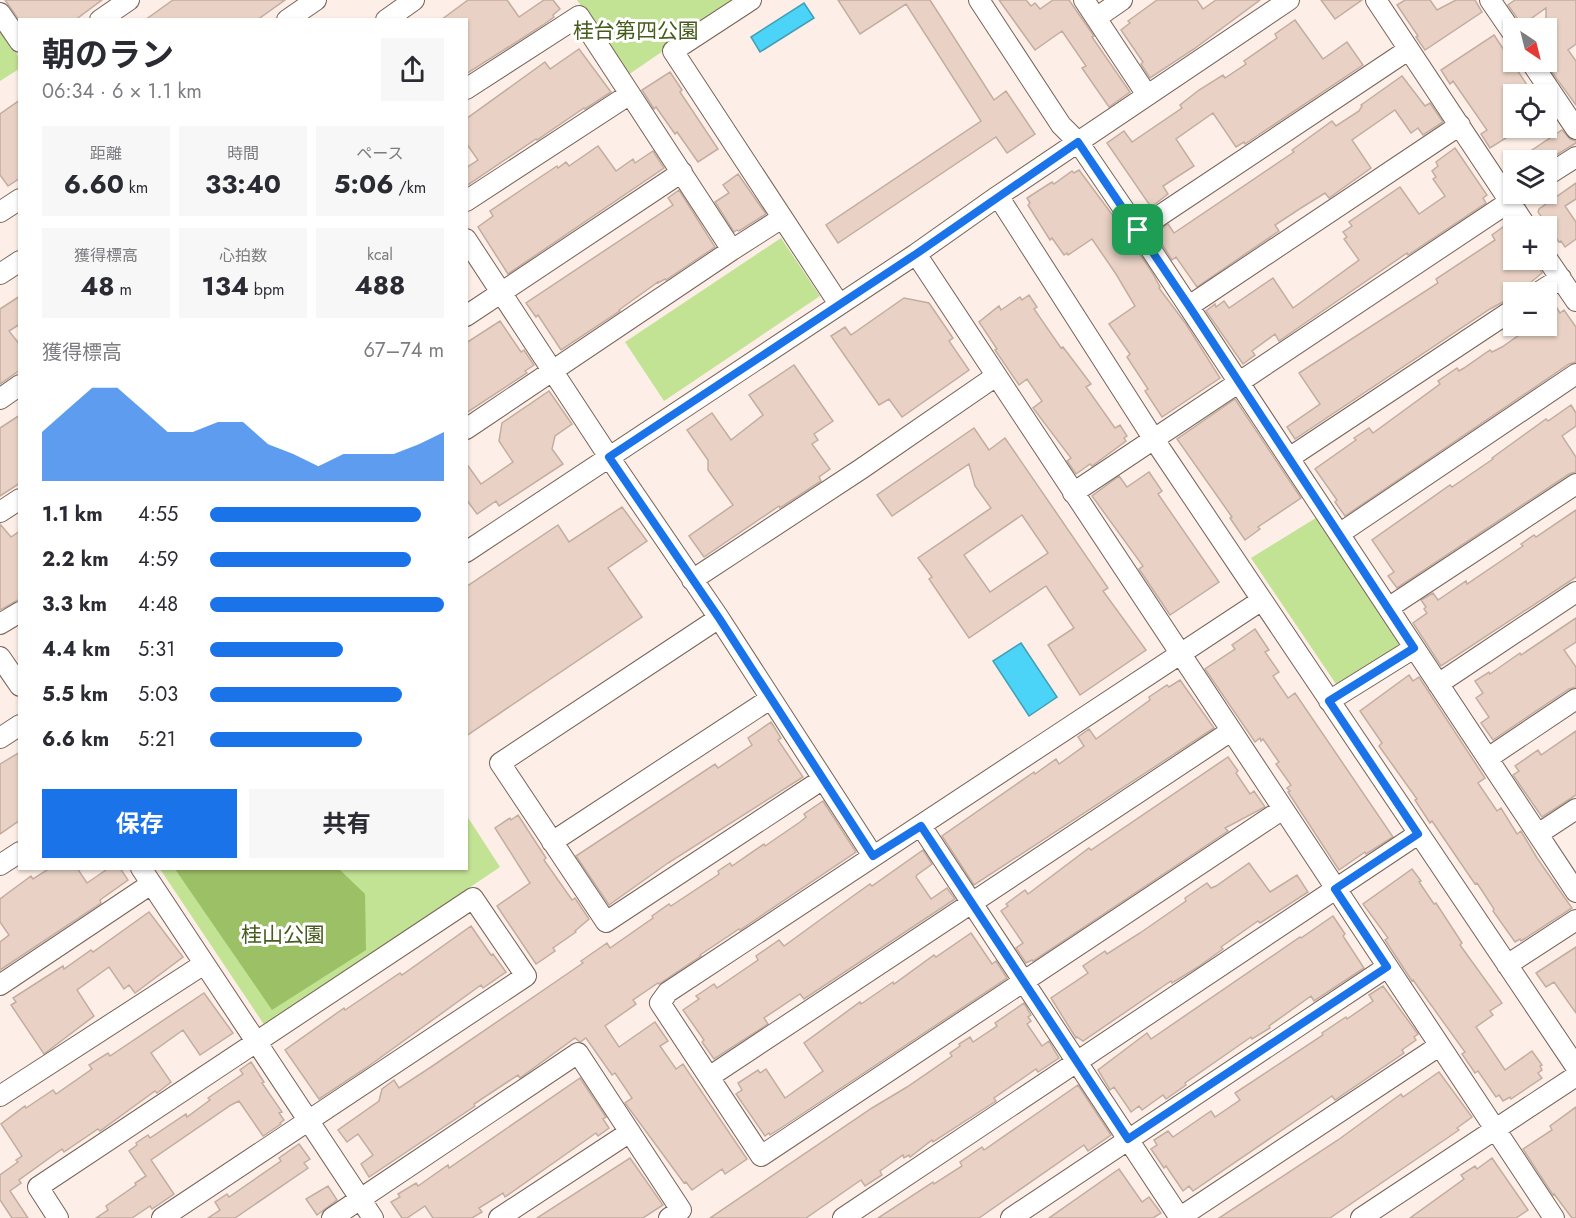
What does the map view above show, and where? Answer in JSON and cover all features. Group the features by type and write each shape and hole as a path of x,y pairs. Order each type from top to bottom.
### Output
{"street":[{"path":"103,18 129,0"},
{"path":"389,18 414,0"},
{"path":"751,0 673,51 839,304"},
{"path":"979,0 1061,125 1078,142 1189,306 1576,892"},
{"path":"1084,0 1147,95"},
{"path":"1096,18 1122,0"},
{"path":"468,551 916,254 1147,95 1266,6 1289,0"},
{"path":"1376,0 1460,125 1503,181"},
{"path":"1490,0 1503,19"},
{"path":"291,18 312,6"},
{"path":"0,13 18,39"},
{"path":"468,88 579,16 732,250"},
{"path":"1138,230 1408,50"},
{"path":"1538,72 1576,129"},
{"path":"468,200 630,94"},
{"path":"1189,306 1460,125"},
{"path":"1557,169 1576,157"},
{"path":"468,315 682,172"},
{"path":"998,196 1154,438 1576,1067"},
{"path":"0,212 18,200"},
{"path":"1073,493 1505,204"},
{"path":"468,428 782,218"},
{"path":"468,242 609,457 719,618 873,856"},
{"path":"916,254 1439,1046 1546,1215"},
{"path":"0,274 18,262"},
{"path":"1555,270 1576,301"},
{"path":"1555,282 1561,278"},
{"path":"1289,458 1503,316"},
{"path":"1339,534 1576,374"},
{"path":"692,580 861,469 996,376"},
{"path":"0,399 18,387"},
{"path":"1388,608 1576,484"},
{"path":"0,512 18,500"},
{"path":"1438,684 1576,592"},
{"path":"1262,600 668,992 660,1003 761,1156 1282,809"},
{"path":"0,624 18,613"},
{"path":"719,618 500,763 606,922 823,779"},
{"path":"1329,701 1414,648"},
{"path":"0,657 18,683"},
{"path":"552,842 770,699"},
{"path":"1488,758 1576,699"},
{"path":"0,738 18,726"},
{"path":"709,1077 1231,731"},
{"path":"1538,834 1576,808"},
{"path":"921,826 1180,1218 1439,1046"},
{"path":"843,1218 1418,834"},
{"path":"0,865 18,853"},
{"path":"0,985 146,876 373,1218"},
{"path":"58,1218 38,1187 474,898 525,976 162,1218"},
{"path":"1507,965 1576,920"},
{"path":"0,1096 204,964"},
{"path":"1011,1218 1387,967"},
{"path":"332,1218 578,1053 681,1210 669,1218"},
{"path":"1361,1218 1576,1076"},
{"path":"499,1218 630,1132"}],"green space":[{"name":"桂台第四公園","path":"577,0 737,0 662,49 663,51 628,75"},
{"path":"0,29 18,56 18,70 0,81"},
{"path":"781,238 820,296 664,401 625,342"},
{"path":"1319,516 1407,645 1338,687 1251,558"},
{"name":"桂山公園","path":"468,818 500,867 265,1026 161,870 468,870"},
{"name":"桂山公園","path":"176,870 340,870 365,894 366,950 272,1010"}],"water":[{"path":"804,3 814,18 760,52 751,37"},
{"path":"1021,643 1057,697 1029,716 993,661"}],"building":[{"path":"5,0 102,0 78,18 18,19"},
{"path":"173,0 285,0 260,18 148,18"},
{"path":"468,0 507,0 519,17 544,0 553,0 560,9 543,25 468,73 468,18 444,18"},
{"path":"838,0 930,0 994,100 1006,91 1035,134 1007,153 996,137 838,243 826,225 981,121 906,4 860,34"},
{"path":"999,0 1026,0 1031,6 1035,3 1040,9 1053,0 1069,0 1130,92 1109,107 1082,68 1086,66 1062,31 1035,50"},
{"path":"1157,0 1197,0 1203,9 1216,0 1260,0 1150,78 1141,64 1143,62 1121,30 1130,23 1128,21"},
{"path":"1321,0 1362,0 1335,19"},
{"path":"1405,0 1430,0 1437,10 1456,0 1475,0 1482,12 1425,50 1397,5"},
{"path":"1515,0 1576,0 1576,44 1568,50 1576,61 1576,105 1552,72 1557,72 1557,18 1546,18 1546,8 1532,18 1517,18 1508,5"},
{"path":"1295,20 1323,59 1347,42 1363,65 1245,144 1244,142 1236,147 1213,113 1176,139 1194,166 1163,186 1168,194 1151,207 1107,143 1124,131 1132,142 1182,108 1180,105 1199,90 1223,75 1225,78 1246,64 1244,61 1277,38 1275,34"},
{"path":"1494,35 1503,49 1503,72 1518,72 1526,84 1503,84 1503,138 1506,138 1490,148 1481,134 1487,130 1453,81 1450,84 1441,70"},
{"path":"579,49 611,92 468,185 468,167 478,160 468,146 468,118 545,62 550,69"},
{"path":"670,72 682,90 680,92 718,149 698,162 677,132 675,134 656,107 654,109 642,90"},
{"path":"1402,76 1425,106 1430,103 1443,122 1423,135 1418,128 1411,133 1395,110 1352,140 1371,168 1329,198 1325,193 1275,225 1279,231 1197,287 1176,257 1172,260 1155,233 1168,224 1174,233 1294,152 1292,150 1332,121 1336,126 1359,111 1361,105"},
{"path":"18,101 18,179 8,186 0,175 0,114"},
{"path":"1562,130 1576,143 1557,155 1557,150 1532,150 1550,138 1557,138 1557,133"},
{"path":"598,146 616,171 633,159 635,163 653,151 664,168 508,274 478,227 493,216 490,211 530,184 557,166 558,168 566,162 569,166"},
{"path":"1455,148 1487,195 1483,198 1486,203 1408,255 1407,253 1279,341 1275,334 1252,351 1255,355 1243,364 1206,311 1224,301 1229,308 1273,278 1293,308 1359,260 1344,239 1347,237 1343,232 1352,226 1349,222 1400,187 1419,214 1445,196 1433,179 1436,177 1432,171 1438,166 1436,162"},
{"path":"1079,170 1128,236 1153,274 1159,288 1186,324 1220,378 1162,417 1145,391 1148,389 1127,357 1130,354 1109,324 1135,306 1116,274 1092,239 1068,255 1067,253 1064,255 1052,238 1050,240 1028,205 1030,203 1027,198 1052,182 1054,184 1072,171 1074,173"},
{"path":"738,174 766,214 734,232 715,202 729,193 723,185"},
{"path":"1576,183 1576,199 1565,206 1576,222 1576,239 1565,247 1557,239 1557,216 1541,216 1538,212 1546,204 1557,204 1557,196"},
{"path":"679,190 715,247 666,280 658,282 620,311 561,350 538,315 536,317 526,303 673,205 668,198"},
{"path":"1503,227 1503,270 1540,270 1542,273 1531,282 1503,282 1503,302 1295,439 1287,427 1320,404 1299,373 1438,283 1436,279 1495,240 1492,235"},
{"path":"1029,295 1037,307 1034,309 1061,348 1063,347 1091,384 1086,387 1115,428 1120,425 1127,436 1124,438 1126,441 1092,466 1090,464 1076,474 1067,461 1071,458 1033,408 1042,401 1027,379 1019,385 979,322 999,306 1001,310 1020,297 1022,300"},
{"path":"18,297 18,325 9,331 18,342 18,371 0,384 0,309"},
{"path":"904,298 929,303 953,338 949,341 969,370 902,417 889,399 879,405 831,336 845,327 851,335"},
{"path":"1557,308 1560,313 1564,310 1576,327 1576,362 1569,364 1345,516 1335,502 1337,500 1315,469 1369,428 1373,433 1440,384 1438,381 1457,368 1459,371 1490,350 1492,352 1518,336 1557,336"},
{"path":"500,321 521,352 524,350 534,365 525,371 527,373 468,412 468,342"},
{"path":"794,365 833,421 814,434 818,440 812,444 830,469 819,477 821,481 780,508 779,506 704,557 689,536 733,505 708,470 708,460 687,430 712,413 731,440 763,415 749,395"},
{"path":"549,391 572,424 555,436 552,449 563,464 499,506 496,501 477,514 468,502 468,466 481,484 513,462 499,441 502,423"},
{"path":"1235,399 1301,498 1258,527 1260,529 1245,540 1230,518 1232,517 1177,439"},
{"path":"1571,405 1576,413 1576,426 1562,436 1576,457 1576,472 1569,474 1397,588 1388,576 1394,572 1372,540 1450,485 1452,487 1493,459 1546,419 1548,421"},
{"path":"18,416 18,484 0,496 0,428"},
{"path":"974,428 989,450 1005,438 1108,588 1103,591 1146,650 1080,695 1048,645 1074,628 1046,586 969,638 929,579 932,577 918,558 991,508 975,486 969,464 892,516 877,495","holes":["1022,515 1048,553 990,592 964,555"]},
{"path":"1149,472 1162,491 1158,494 1219,582 1170,615 1139,569 1143,566 1092,496 1119,476 1127,487"},
{"path":"622,507 647,541 608,568 642,617 468,735 468,586 558,525 569,542"},
{"path":"1576,510 1576,577 1441,666 1413,623 1427,613 1421,600 1433,593 1438,600 1466,581 1467,584 1523,546 1521,544 1534,535 1536,537"},
{"path":"0,524 11,537 18,532 18,600 0,610"},
{"path":"1576,618 1576,642 1564,650 1576,667 1576,687 1569,689 1493,740 1481,723 1489,717 1476,698 1483,693 1475,681 1489,672 1490,674 1520,653 1521,655"},
{"path":"1255,629 1269,650 1265,652 1279,672 1273,676 1288,698 1295,693 1393,837 1366,854 1365,852 1339,870 1288,792 1290,791 1287,788 1291,785 1276,764 1279,762 1263,739 1261,741 1260,738 1255,742 1205,669 1235,649 1232,645"},
{"path":"1409,675 1413,681 1419,677 1485,778 1478,783 1497,811 1501,808 1517,834 1521,831 1572,908 1521,941 1520,939 1515,942 1477,883 1475,884 1432,821 1430,823 1415,800 1417,799 1379,746 1382,743 1360,711"},
{"path":"1180,680 1214,728 974,885 942,836 1034,772 1035,774 1056,759 1059,764 1084,746 1078,737 1089,729 1096,739 1150,700 1149,697 1167,685 1169,687"},
{"path":"771,722 781,738 778,740 803,777 668,863 609,905 576,856 715,764 718,768 752,745 748,738"},
{"path":"1576,731 1576,795 1542,817 1513,775 1519,771 1515,766 1538,750 1541,755"},
{"path":"18,753 18,821 0,834 0,764"},
{"path":"1228,757 1250,794 1254,791 1265,807 1225,828 1228,831 1033,961 1026,963 1016,948 1023,943 1001,911 1008,906 1006,904 1025,890 1028,894 1089,848 1091,850"},
{"path":"823,801 856,852 633,1000 636,1004 605,1026 619,1047 655,1022 668,1041 660,1046 676,1069 683,1064 747,1159 725,1174 722,1169 692,1190 686,1182 684,1183 625,1103 632,1098 615,1073 612,1075 586,1038 580,1042 575,1038 520,1078 518,1075 369,1177 361,1164 373,1155 358,1134 347,1142 338,1130 379,1101 382,1089 394,1080 399,1088 583,963 581,961 607,943 610,948 669,904 671,906 712,879 719,874 718,871 730,863 732,866 764,844 765,846 800,822 806,817 804,814"},
{"path":"518,815 546,858 544,860 572,900 575,898 589,919 576,932 553,948 555,951 536,964 497,906 530,883 495,828"},
{"path":"923,850 932,864 916,877 931,899 947,888 955,899 804,999 800,994 764,1018 768,1024 714,1059 683,1010 699,999 696,996 714,984 717,988 758,960 756,956 779,940 784,946 870,884 872,886"},
{"path":"1249,863 1270,892 1297,875 1308,892 1260,923 1258,921 1221,947 1223,949 1198,967 1172,983 1171,981 1083,1041 1076,1038 1051,998 1088,973 1083,966 1105,951 1107,954 1140,933 1186,901 1185,898 1207,883 1211,888 1216,886"},
{"path":"1412,869 1462,943 1460,945 1502,1003 1490,1011 1493,1015 1476,1027 1505,1070 1532,1051 1542,1065 1540,1066 1542,1070 1538,1073 1542,1078 1511,1099 1510,1097 1503,1101 1499,1095 1496,1097 1478,1071 1475,1073 1462,1054 1465,1052 1412,981 1385,940 1388,938 1363,904"},
{"path":"47,870 78,870 87,883 106,870 121,870 128,880 100,900 101,903 0,970 0,942 9,935 0,922 0,899 31,876 33,879"},
{"path":"149,912 183,957 135,993 129,985 124,989 109,967 77,990 94,1016 44,1054 11,1005 16,1002 13,998 63,966 64,969 91,950 93,952"},
{"path":"1333,916 1364,968 1314,1001 1311,996 1269,1026 1270,1028 1252,1039 1251,1037 1166,1099 1163,1095 1142,1110 1139,1106 1131,1112 1114,1087 1110,1090 1098,1070 1147,1033 1151,1039"},
{"path":"471,926 506,972 483,988 481,985 319,1099 285,1050 344,1008 345,1010 400,973 402,975"},
{"path":"971,933 992,964 996,961 1007,978 784,1126 765,1136 736,1094 742,1090 738,1083 758,1070 760,1073 766,1069 785,1098 823,1071 804,1043 860,1002 861,1004 893,982 894,984 934,955 936,957"},
{"path":"1576,947 1576,1013 1554,982 1546,987 1536,973"},
{"path":"1383,986 1418,1034 1414,1037 1416,1040 1402,1050 1404,1053 1335,1100 1332,1096 1193,1191 1189,1186 1183,1191 1151,1149 1157,1145 1154,1140 1168,1131 1173,1137 1211,1111 1215,1117 1240,1100 1235,1093 1373,1001 1369,995"},
{"path":"204,993 233,1033 200,1055 183,1030 151,1053 171,1082 100,1131 98,1129 64,1152 62,1149 19,1180 21,1183 10,1191 28,1218 12,1218 0,1200 0,1175 18,1162 16,1160 22,1156 1,1124 25,1106 26,1108 53,1090 56,1094 92,1069 89,1065 108,1053 110,1056"},
{"path":"1024,1003 1031,1015 1028,1017 1031,1021 1027,1024 1042,1046 1049,1041 1059,1058 1038,1072 1036,1069 994,1098 996,1101 933,1142 932,1140 910,1157 909,1155 904,1158 903,1155 880,1171 882,1175 865,1186 861,1180 806,1218 710,1218 952,1056 950,1053 960,1046 959,1044 970,1037 973,1042 997,1026 995,1023"},
{"path":"251,1062 282,1112 279,1113 284,1120 281,1124 263,1136 239,1101 231,1105 151,1160 174,1194 152,1209 150,1206 132,1218 96,1218 108,1210 106,1206 146,1176 129,1151 137,1145 136,1143 148,1135 150,1138 186,1114 187,1117 210,1100 208,1098 243,1074 240,1070"},
{"path":"1439,1072 1472,1117 1457,1128 1459,1130 1330,1218 1219,1218 1338,1140 1401,1094 1403,1097"},
{"path":"580,1078 606,1117 603,1119 609,1128 598,1136 596,1133 505,1197 503,1193 479,1208 482,1212 472,1218 433,1218 425,1206 407,1218 402,1218 391,1202 400,1197 398,1194 416,1183 418,1186 448,1165 449,1168"},
{"path":"1078,1085 1111,1135 1088,1151 1084,1145 979,1218 878,1218 962,1166 960,1162 982,1147 984,1150"},
{"path":"1576,1107 1576,1218 1572,1218 1553,1195 1523,1149 1552,1130 1550,1126"},
{"path":"299,1144 310,1159 304,1163 308,1168 235,1218 208,1218 220,1210 215,1202 227,1194 229,1197 281,1161 279,1158"},
{"path":"630,1158 663,1205 643,1218 537,1218"},
{"path":"1492,1158 1528,1210 1516,1218 1410,1218 1464,1179 1461,1175 1475,1166 1477,1169"},
{"path":"1119,1169 1142,1202 1149,1197 1161,1213 1153,1218 1049,1218"},
{"path":"328,1186 337,1200 317,1215 306,1199"}],"route":[{"path":"1078,142 1138,230 1414,648 1329,701 1418,834 1335,889 1387,967 1128,1139 921,826 873,856 719,618 609,457 916,254 1078,142"}]}
